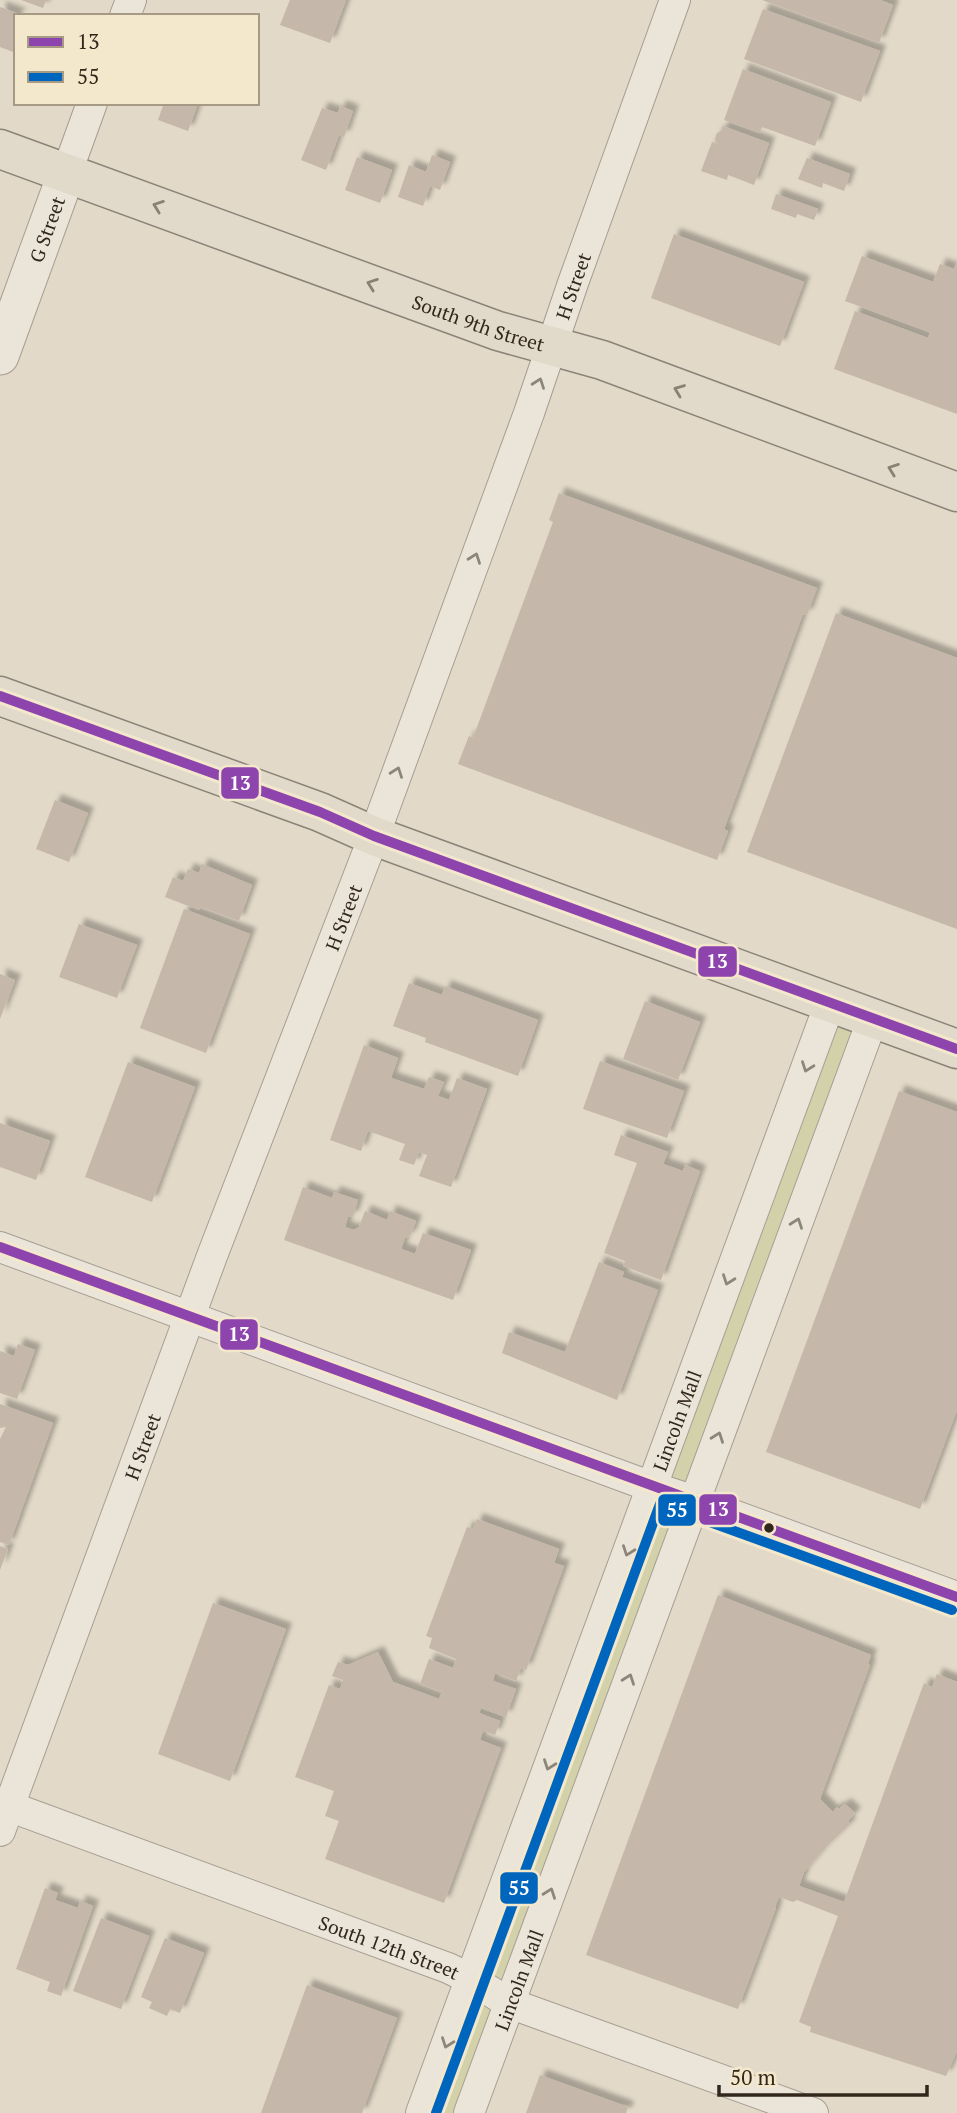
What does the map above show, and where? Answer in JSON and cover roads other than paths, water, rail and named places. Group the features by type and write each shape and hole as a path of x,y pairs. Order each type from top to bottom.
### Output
{"main road":[{"name":"South 9th Street","path":"0,149 498,331 602,360 957,492"},
{"path":"0,696 957,1049"}],"street":[{"name":"H Street","path":"3,1813 374,836 675,0"},
{"name":"G Street","path":"0,356 91,105"},
{"name":"Lincoln Mall","path":"421,2113 830,1003"},
{"name":"Lincoln Mall","path":"469,2113 873,1018"},
{"path":"0,1247 957,1597"},
{"path":"921,1585 957,1603"},
{"name":"South 12th Street","path":"3,1813 435,1964 471,1979 509,2003 813,2113"}]}
